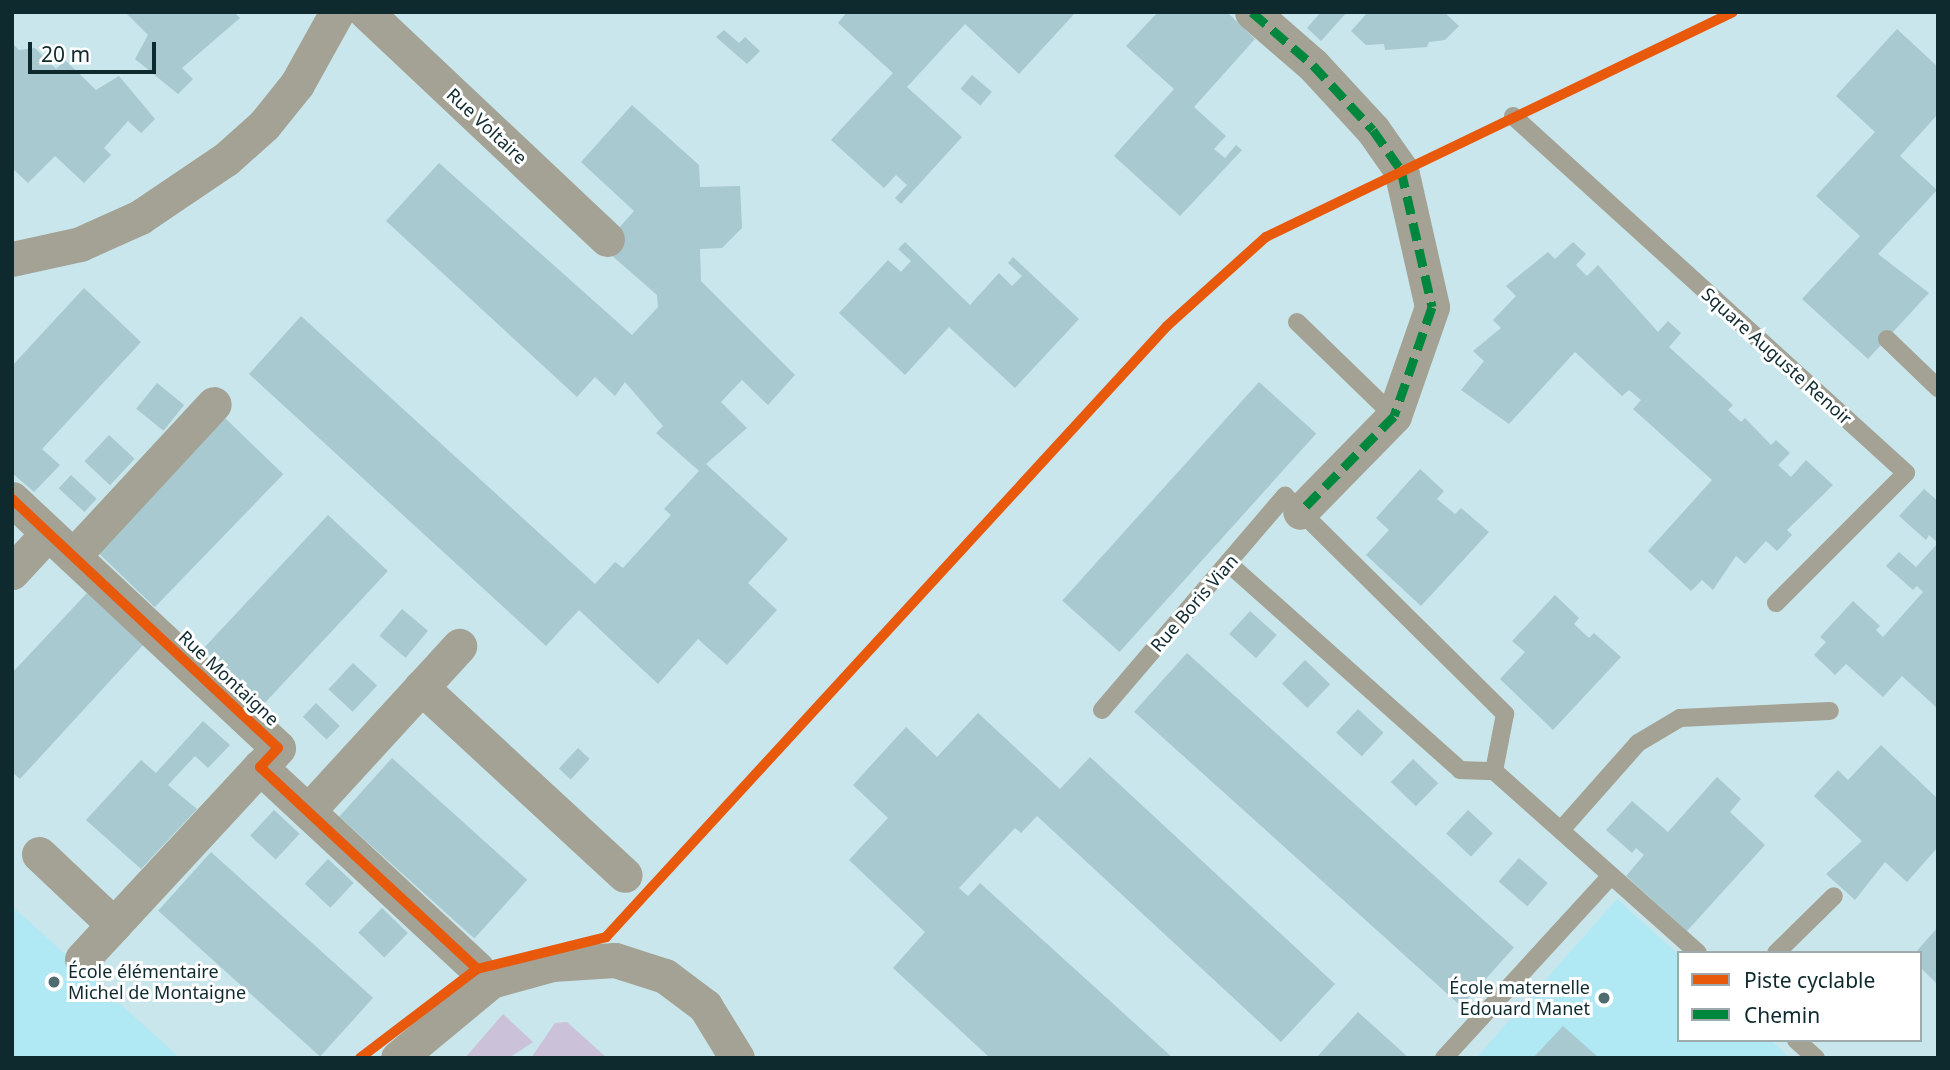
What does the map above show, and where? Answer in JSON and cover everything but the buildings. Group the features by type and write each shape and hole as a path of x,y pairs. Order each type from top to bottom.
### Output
{"street":[{"path":"12,259 80,244 128,222 226,159 264,125 297,84 337,12"},
{"name":"Rue Voltaire","path":"366,12 607,239"},
{"path":"1252,12 1313,65 1373,130 1401,170 1432,307 1394,416 1293,504"},
{"path":"74,556 214,404"},
{"name":"Rue Montaigne","path":"12,499 278,748 82,959"},
{"path":"12,572 48,533"},
{"path":"308,811 458,646"},
{"path":"421,687 625,876"},
{"path":"260,766 477,969"},
{"path":"39,854 114,925"},
{"path":"398,1058 491,981 552,964 615,960 665,976 705,1006 737,1058"}],"lane":[{"name":"Square Auguste Renoir","path":"1513,116 1906,473 1776,603"},
{"path":"1297,322 1394,416"},
{"path":"1887,338 1938,388"},
{"path":"1293,504 1504,714 1494,771"},
{"name":"Rue Boris Vian","path":"1102,710 1228,563 1293,504"},
{"path":"1228,563 1460,770 1494,771 1696,951"},
{"path":"1561,830 1638,743 1679,718 1830,711"},
{"path":"1444,1058 1611,876"},
{"path":"1778,951 1834,896"},
{"path":"1798,1042 1816,1058"}],"shaded area":[{"name":"École maternelle Edouard Manet","path":"1617,899 1677,953 1677,1042 1773,1042 1790,1058 1477,1057"},
{"name":"École élémentaire Michel de Montaigne","path":"12,906 180,1058 12,1058"},
{"path":"503,1014 533,1042 509,1058 465,1058"},
{"path":"567,1022 607,1058 531,1058 555,1023"}],"marked path":[{"path":"1252,12 1313,65 1373,130 1401,170 1432,307 1394,416 1300,512"}],"cycle path":[{"path":"360,1058 477,969 606,937 1167,326 1266,237 1733,12"},
{"path":"12,499 278,748 260,767 477,969"}],"place":[{"name":"École élémentaire Michel de Montaigne","path":"54,982"},
{"name":"École maternelle Edouard Manet","path":"1604,998"}]}
